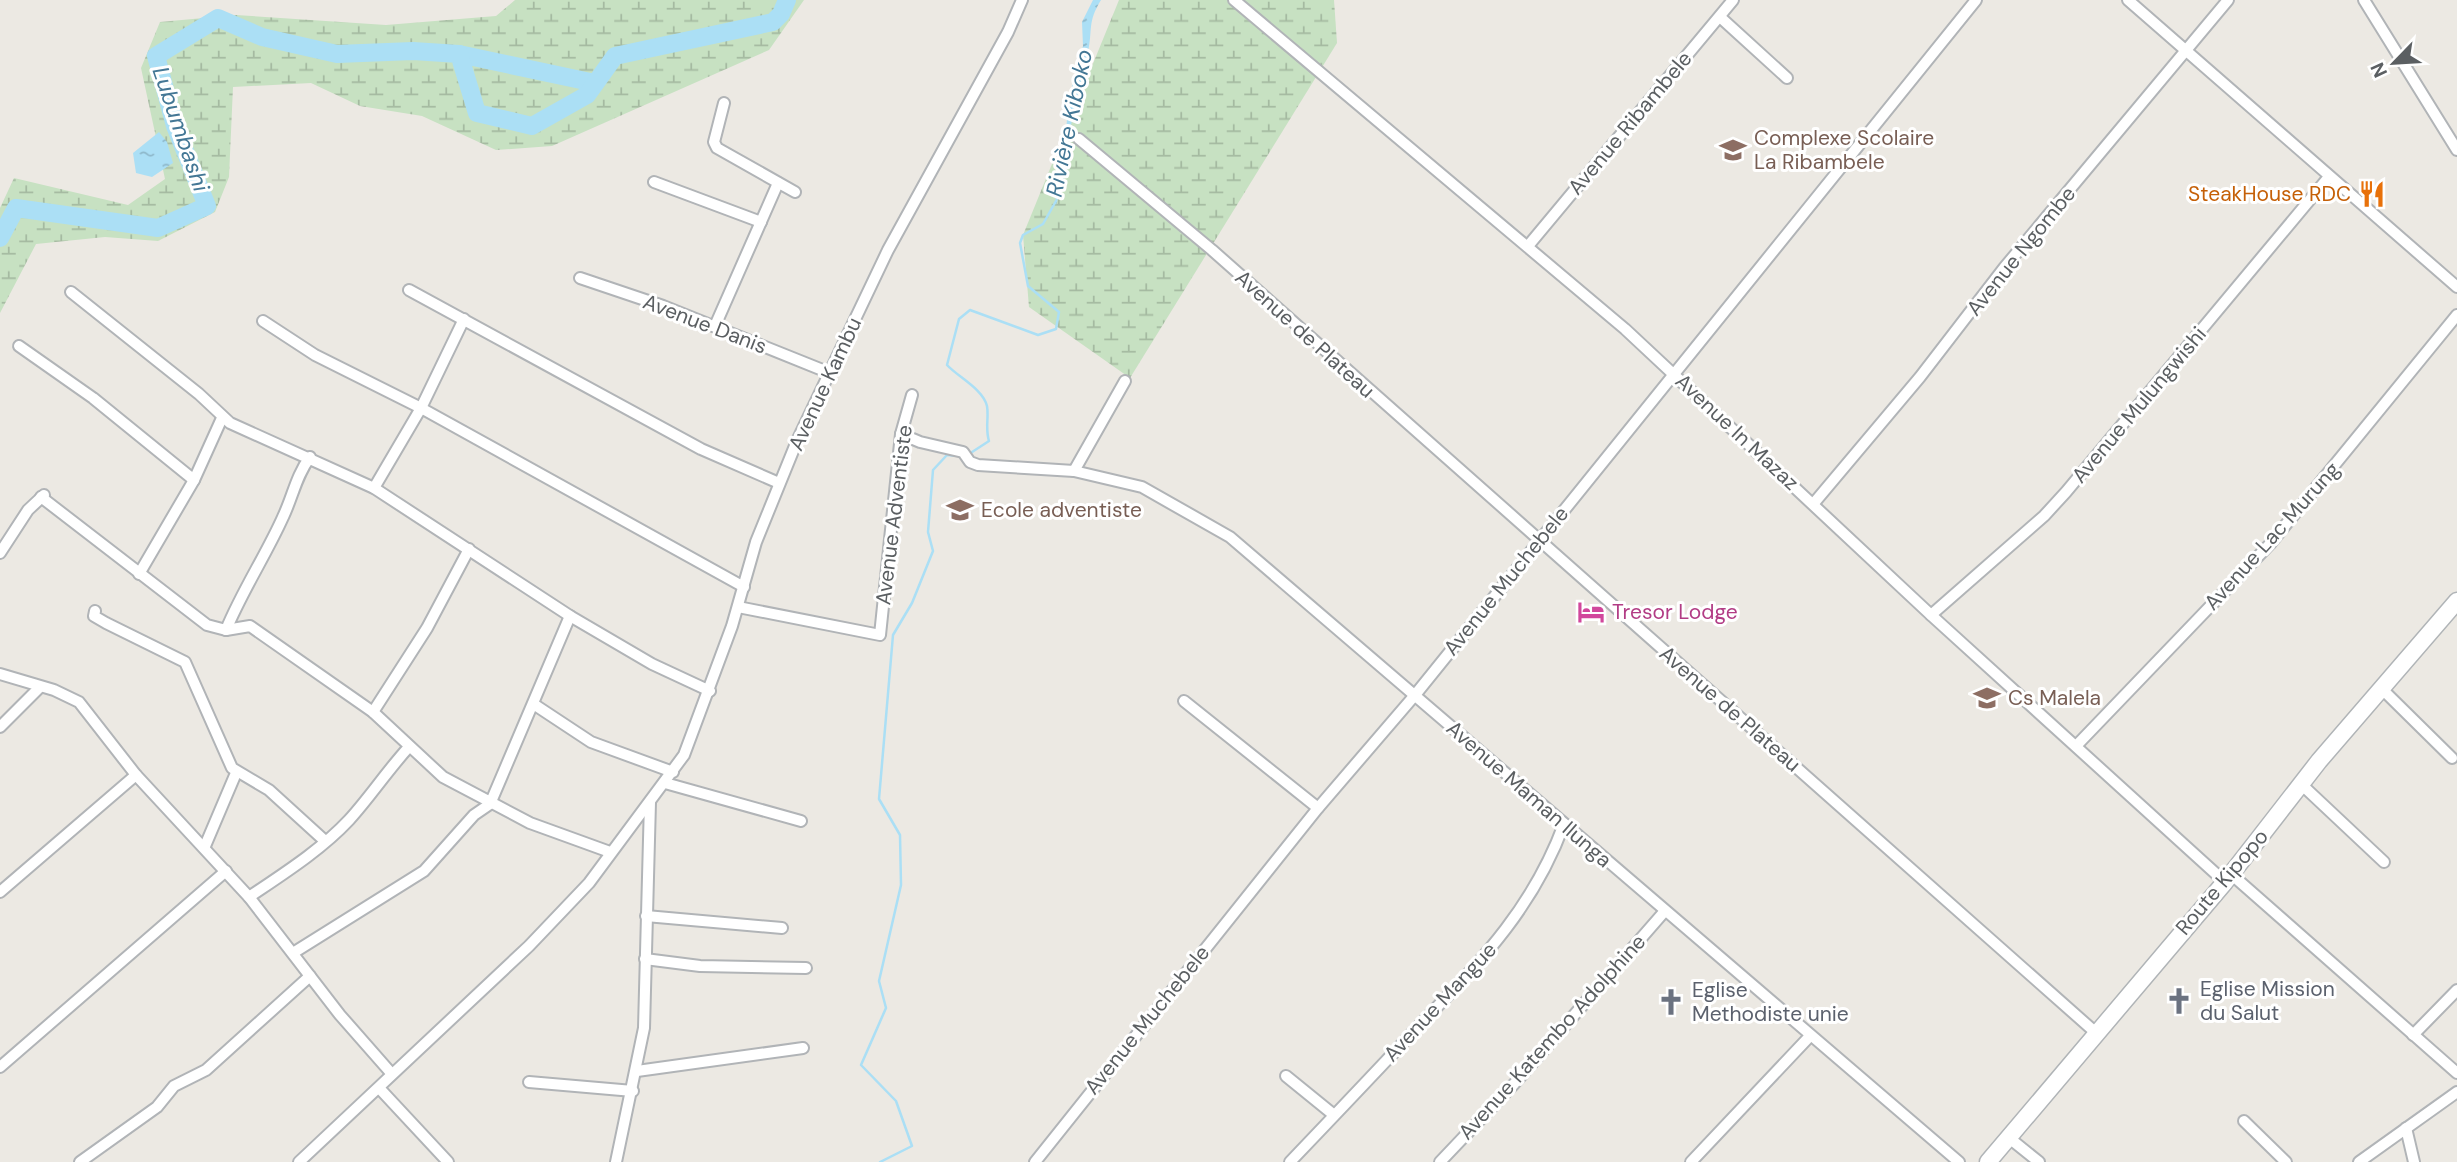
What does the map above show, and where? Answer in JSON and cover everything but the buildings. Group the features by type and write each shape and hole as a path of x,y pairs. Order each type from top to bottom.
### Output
{"main road":[{"name":"Route Kipopo","path":"1988,1162 2095,1032 2228,878 2301,784 2457,601"}],"street":[{"name":"Avenue Kambu","path":"299,1162 380,1089 391,1073 529,946 589,883 673,772 691,740 710,691 756,542 779,483 888,250 1008,32 1021,0"},
{"name":"Avenue In Mazaz","path":"1234,0 1528,246 1673,373 1815,503 1931,615 2076,746 2457,1073"},
{"name":"Avenue Ribambele","path":"1528,246 1733,0"},
{"name":"Avenue Muchebele","path":"1035,1162 1318,808 1415,695 1976,0"},
{"path":"2128,0 2328,178 2457,288"},
{"name":"Avenue Ngombe","path":"1815,503 1920,377 2004,268 2228,0"},
{"path":"2364,0 2457,150"},
{"path":"1720,17 1787,78"},
{"path":"724,103 714,142 717,148 795,192"},
{"name":"Avenue de Plateau","path":"1079,139 1212,250 1537,541 1856,818 2095,1032"},
{"name":"Avenue Mulungwishi","path":"1931,615 2044,516 2067,492 2328,178"},
{"path":"654,182 761,222"},
{"path":"715,326 778,183"},
{"name":"Avenue Danis","path":"580,278 715,326 830,373"},
{"path":"410,290 701,449 779,483"},
{"path":"71,292 199,394 222,418 242,430 310,457 374,488 570,616 652,664 710,691"},
{"name":"Avenue Lac Murung","path":"2076,746 2270,544 2457,315"},
{"path":"374,488 421,408 464,319"},
{"path":"263,321 315,355 421,408 744,587"},
{"path":"19,346 93,398 194,480"},
{"path":"1074,471 1125,381"},
{"name":"Avenue Adventiste","path":"738,607 880,635 901,434 912,395"},
{"path":"139,574 194,480 222,418"},
{"name":"Avenue Maman Ilunga","path":"901,434 967,455 978,465 1074,471 1154,492 1230,537 1664,912 1959,1162"},
{"path":"226,630 252,572 283,517 293,485 310,457"},
{"path":"0,553 42,496 202,622 226,630 245,624 256,629 373,712 408,748 443,777 530,823 610,852"},
{"path":"373,712 427,628 469,550"},
{"path":"95,611 94,616 106,623 185,662 226,757 236,773 269,790 325,841"},
{"path":"293,953 424,871 474,815 490,804 535,705 570,616"},
{"path":"0,674 79,702 135,775 205,846 249,897 310,976 391,1073"},
{"path":"0,727 40,687"},
{"path":"2382,689 2452,758"},
{"path":"1184,701 1318,808"},
{"path":"535,705 591,742 673,772"},
{"path":"249,897 348,821 379,778 408,748"},
{"path":"205,846 236,773"},
{"path":"0,892 135,775"},
{"path":"665,783 801,821"},
{"path":"2301,784 2384,862"},
{"path":"616,1162 645,1028 650,802"},
{"name":"Avenue Mangue","path":"1290,1162 1519,914 1551,859 1564,824"},
{"path":"623,837 648,841"},
{"path":"0,1067 226,871"},
{"name":"Avenue Katembo Adolphine","path":"1440,1162 1514,1084 1664,912"},
{"path":"646,916 782,928"},
{"path":"645,959 700,966 806,968"},
{"path":"80,1162 157,1107 174,1086 206,1070 310,976"},
{"path":"2413,1035 2457,990"},
{"path":"1690,1162 1810,1036"},
{"path":"637,1071 803,1048"},
{"path":"1286,1076 1335,1115"},
{"path":"529,1082 632,1091"},
{"path":"380,1089 448,1162"},
{"path":"2358,1162 2457,1093"},
{"path":"2244,1121 2286,1162"},
{"path":"2406,1128 2414,1162"},
{"path":"2008,1137 2039,1162"}],"green space":[{"path":"515,0 804,0 769,50 552,146 496,150 422,116 360,106 311,83 233,87 229,177 215,212 158,241 105,237 36,244 0,313 0,208 14,178 128,205 165,179 141,68 160,22 236,15 386,25 496,16"},
{"path":"1119,0 1334,0 1337,43 1130,378 1029,307 1023,235"}],"water":[{"path":"1093,0 1101,0 1092,20 1088,52 1069,136 1068,148 1072,152 1056,205 1055,189 1065,151 1068,102 1083,46 1082,22"},
{"path":"159,132 167,142 173,163 152,177 136,173 133,153"}],"waterway":[{"name":"Lubumbashi","path":"0,238 16,208 158,228 207,206 175,126 156,56 218,18 262,37 337,54 413,51 459,54 477,113 532,126 587,95 615,56 773,22 781,14 787,0"},
{"name":"Lubumbashi","path":"459,54 595,83"},
{"name":"Rivière Kiboko","path":"969,454 989,441 987,406 981,394 947,365 959,319 970,310 1038,335 1056,329 1059,312 1028,286 1020,243 1023,235 1043,224 1056,201"},
{"name":"Rivière Kiboko","path":"880,1162 912,1146 896,1101 861,1065 886,1008 879,981 901,885 900,835 879,799 893,635 912,603 933,551 928,532 933,470 947,455 960,456"}],"place":[{"name":"Complexe Scolaire La Ribambele","path":"1733,150"},
{"name":"SteakHouse RDC","path":"2372,194"},
{"name":"Ecole adventiste","path":"960,510"},
{"name":"Tresor Lodge","path":"1591,612"},
{"name":"Cs Malela","path":"1987,698"},
{"name":"Eglise Mission du Salut","path":"2179,1001"},
{"name":"Eglise Methodiste unie","path":"1671,1002"}]}
